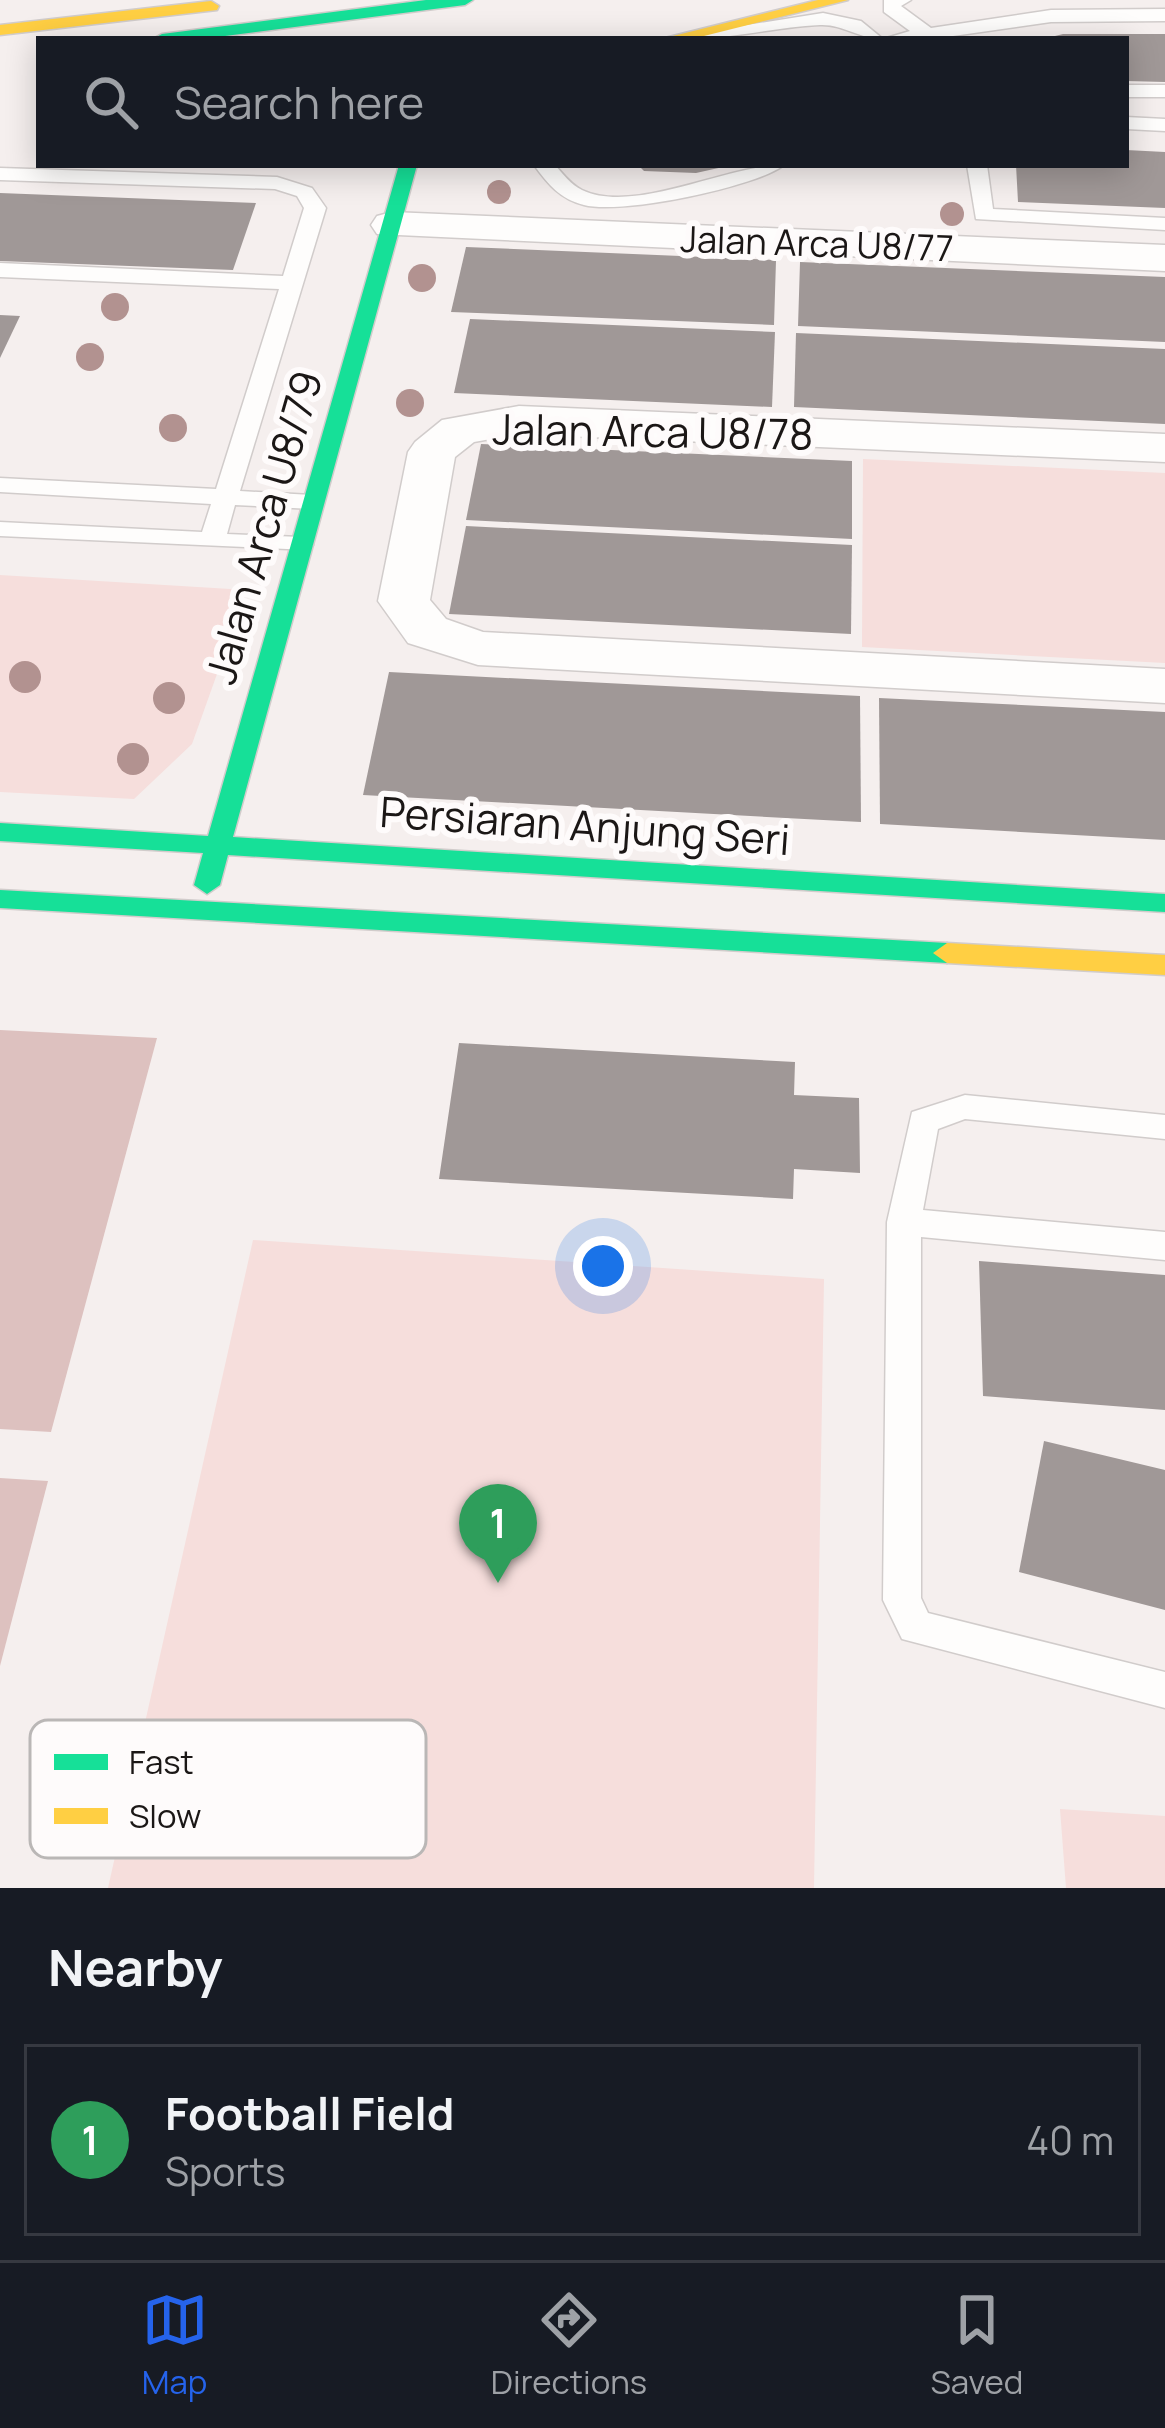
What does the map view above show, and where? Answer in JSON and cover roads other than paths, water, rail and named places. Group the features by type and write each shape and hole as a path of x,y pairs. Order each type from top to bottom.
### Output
{"street":[{"path":"0,30 262,0"},
{"path":"185,36 465,0"},
{"path":"682,36 840,0"},
{"name":"Jalan Arca U8/79","path":"200,912 407,168"},
{"name":"Jalan Arca U8/77","path":"392,225 1165,258"},
{"name":"Jalan Arca U8/78","path":"1165,448 519,420 460,430 432,452 404,601 427,631 478,648 1165,686"},
{"name":"Persiaran Anjung Seri","path":"0,832 1165,904"},
{"path":"0,899 1165,965"}],"lane":[{"path":"856,0 896,36"},
{"path":"902,0 892,2 891,8 924,32"},
{"path":"907,36 1052,16 1165,15"},
{"path":"716,36 824,19 854,25 869,36"},
{"path":"1129,92 1165,91"},
{"path":"1129,123 1165,125"},
{"path":"547,168 570,192 609,202 635,200 762,168"},
{"path":"977,168 983,215 1165,224"},
{"path":"0,174 277,183 305,192 315,208 212,541"},
{"path":"0,270 292,283"},
{"path":"0,485 312,502"},
{"path":"0,529 300,545"},
{"path":"1165,1127 964,1107 923,1121 904,1222 902,1600 916,1627 1165,1690"},
{"path":"904,1222 1165,1246"}],"place":[{"name":"Football Field","path":"498,1583"}]}
